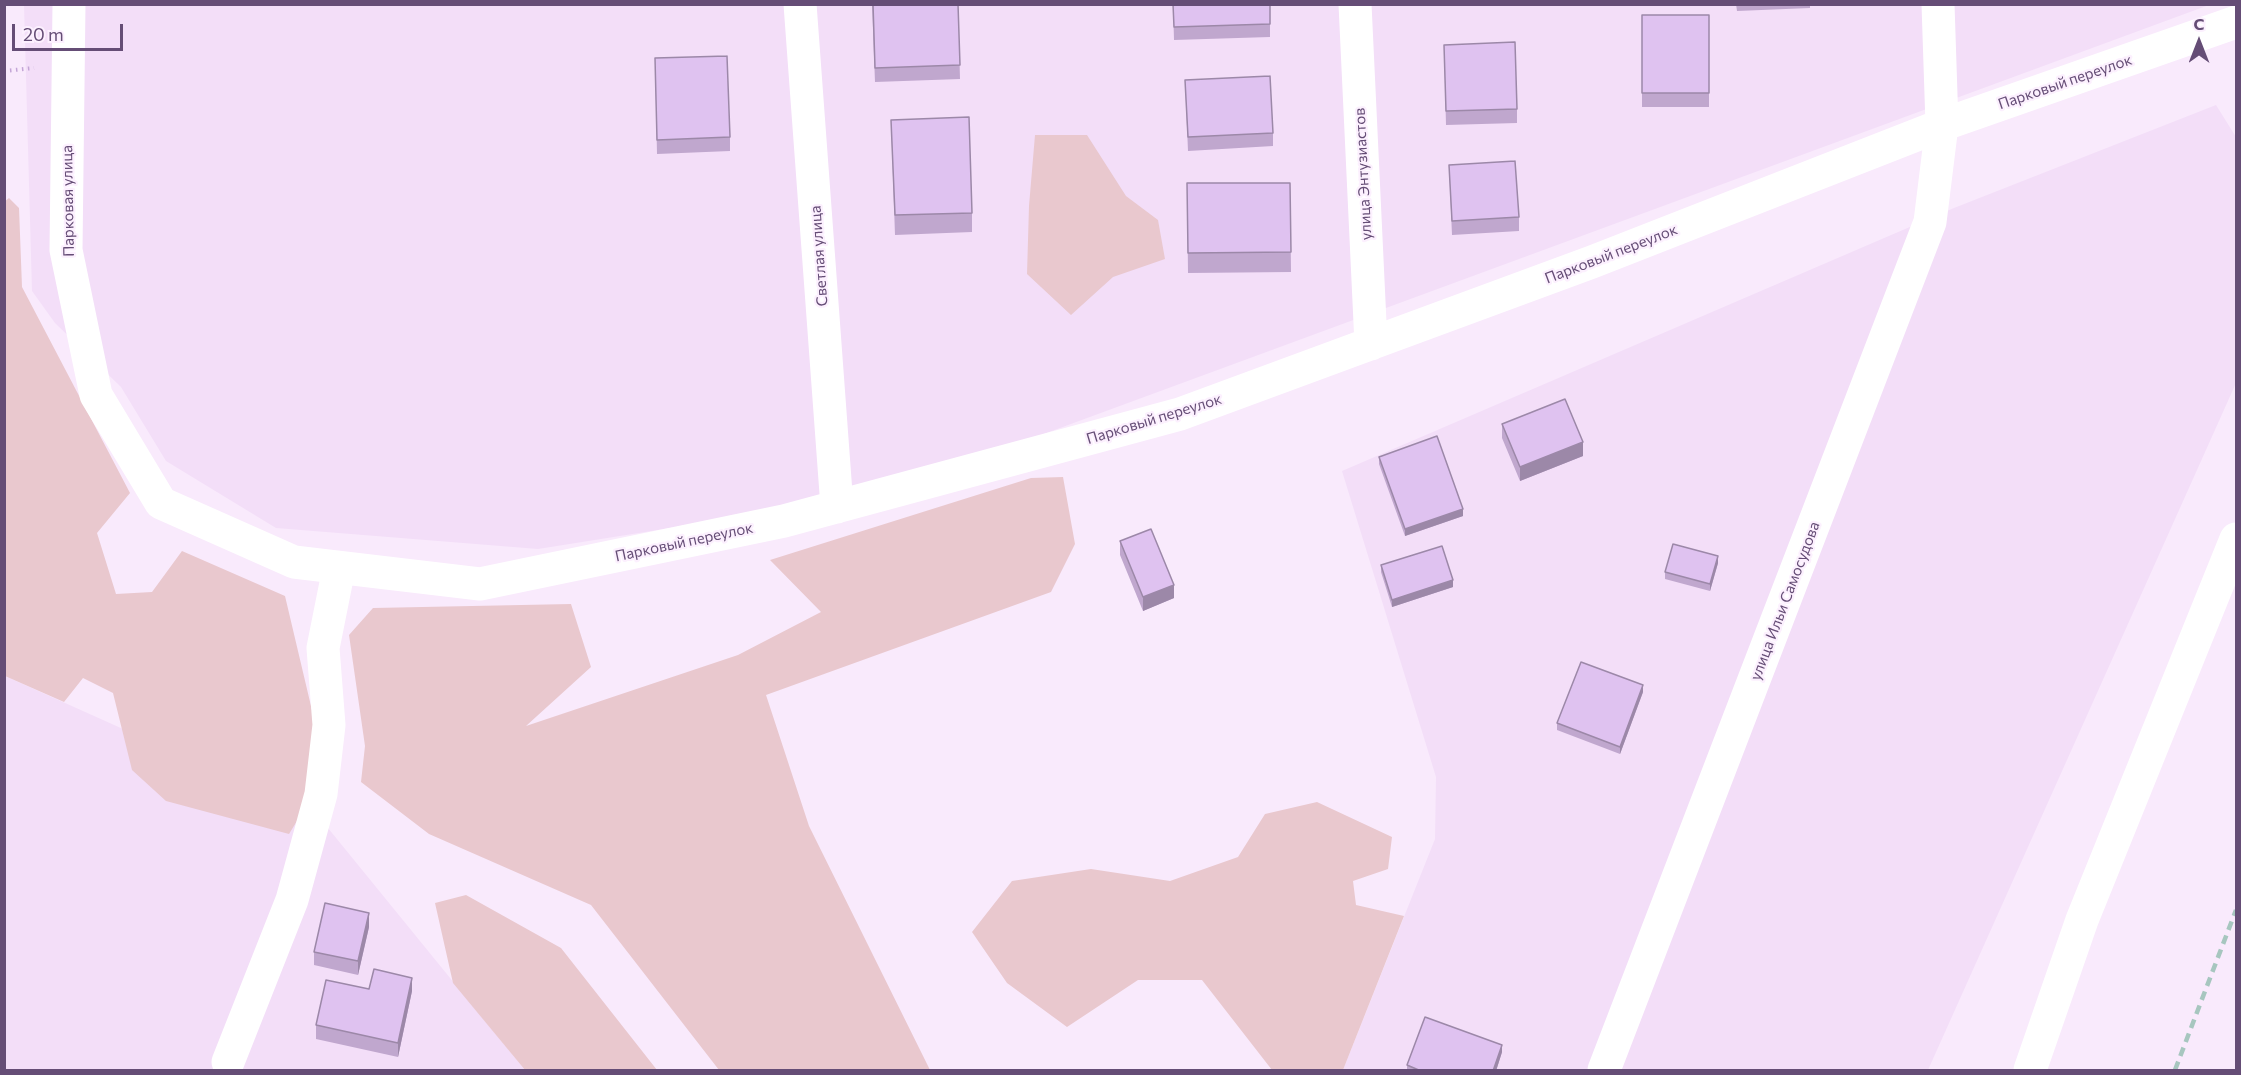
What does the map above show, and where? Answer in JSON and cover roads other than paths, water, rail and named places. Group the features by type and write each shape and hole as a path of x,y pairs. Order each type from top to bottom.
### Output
{"street":[{"name":"Парковая улица","path":"69,4 66,250 96,394"},
{"name":"Светлая улица","path":"801,4 837,507"},
{"name":"улица Энтузиастов","path":"1355,4 1371,344"},
{"name":"улица Ильи Самосудова","path":"1604,1071 1930,222 1942,125 1938,4"},
{"name":"Парковый переулок","path":"96,394 161,503 294,562 480,584 783,521 1180,414 1593,262 1942,125 2236,22"},
{"path":"2030,1071 2082,920 2236,539"},
{"path":"228,1062 292,900 321,794 328,724 323,648 339,568"}],"railway":[{"path":"2175,1070 2236,910"}]}
